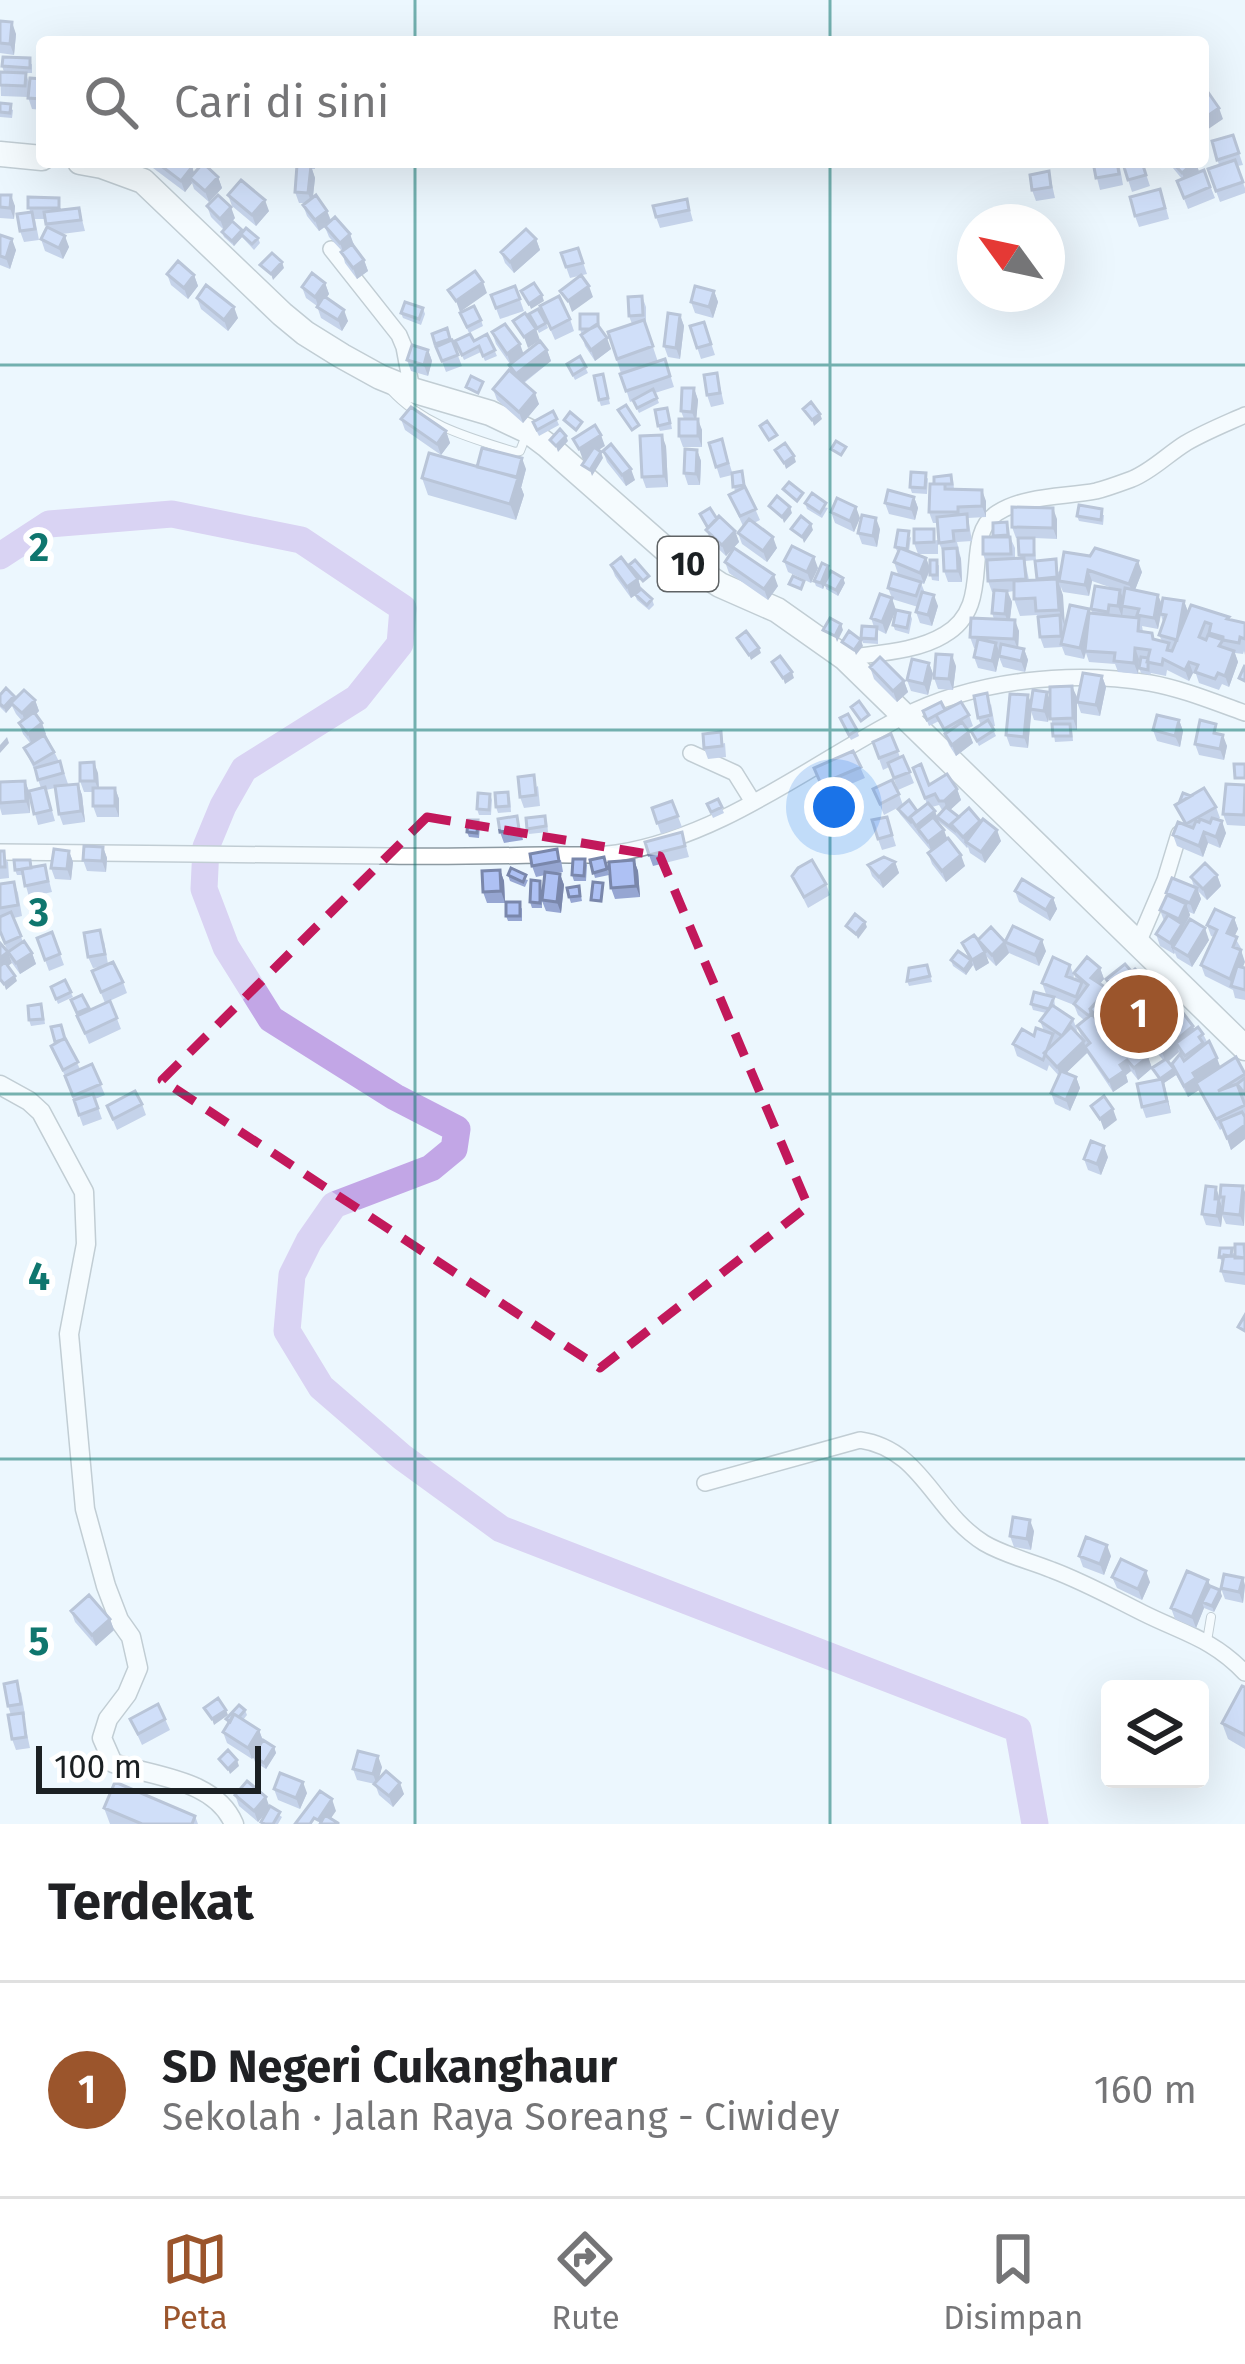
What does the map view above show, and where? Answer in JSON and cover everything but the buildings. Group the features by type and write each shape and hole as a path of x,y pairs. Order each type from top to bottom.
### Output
{"highway":[{"path":"0,154 36,157"},
{"name":"10","path":"108,168 143,181 305,333 380,377 490,413 528,431 664,548 720,585 777,610 845,658 1245,1048"}],"street":[{"path":"331,249 399,335 412,390"},
{"path":"845,658 907,648 950,632 973,599 981,532 999,512 1134,478 1187,442 1245,415"},
{"path":"0,852 609,855 710,824 903,717 947,698 1020,681 1148,683 1245,713"},
{"path":"691,753 735,773 754,802"},
{"path":"1138,943 1179,834"},
{"path":"0,1085 40,1112 84,1192 86,1244 69,1334 85,1509 106,1586 131,1637 138,1668 102,1738 113,1763 189,1783 230,1813 234,1824"},
{"path":"705,1483 860,1440 883,1443 902,1456 956,1521 986,1544 1094,1586 1207,1642 1245,1673"}],"lane":[{"path":"380,377 420,415 450,430 515,452 520,451 528,431"},
{"path":"1207,1642 1210,1617"}],"highlighted area":[{"path":"427,817 660,856 808,1206 600,1368 162,1080"}],"waterway":[{"path":"0,556 49,524 172,514 301,540 403,608 400,644 357,698 244,769 206,847 204,889 226,947 271,1019 395,1097 457,1129 454,1149 431,1168 334,1205 292,1275 287,1331 321,1387 402,1457 501,1529 1018,1729 1035,1824"}],"place":[{"name":"SD Negeri Cukanghaur","path":"1139,1014"}]}
